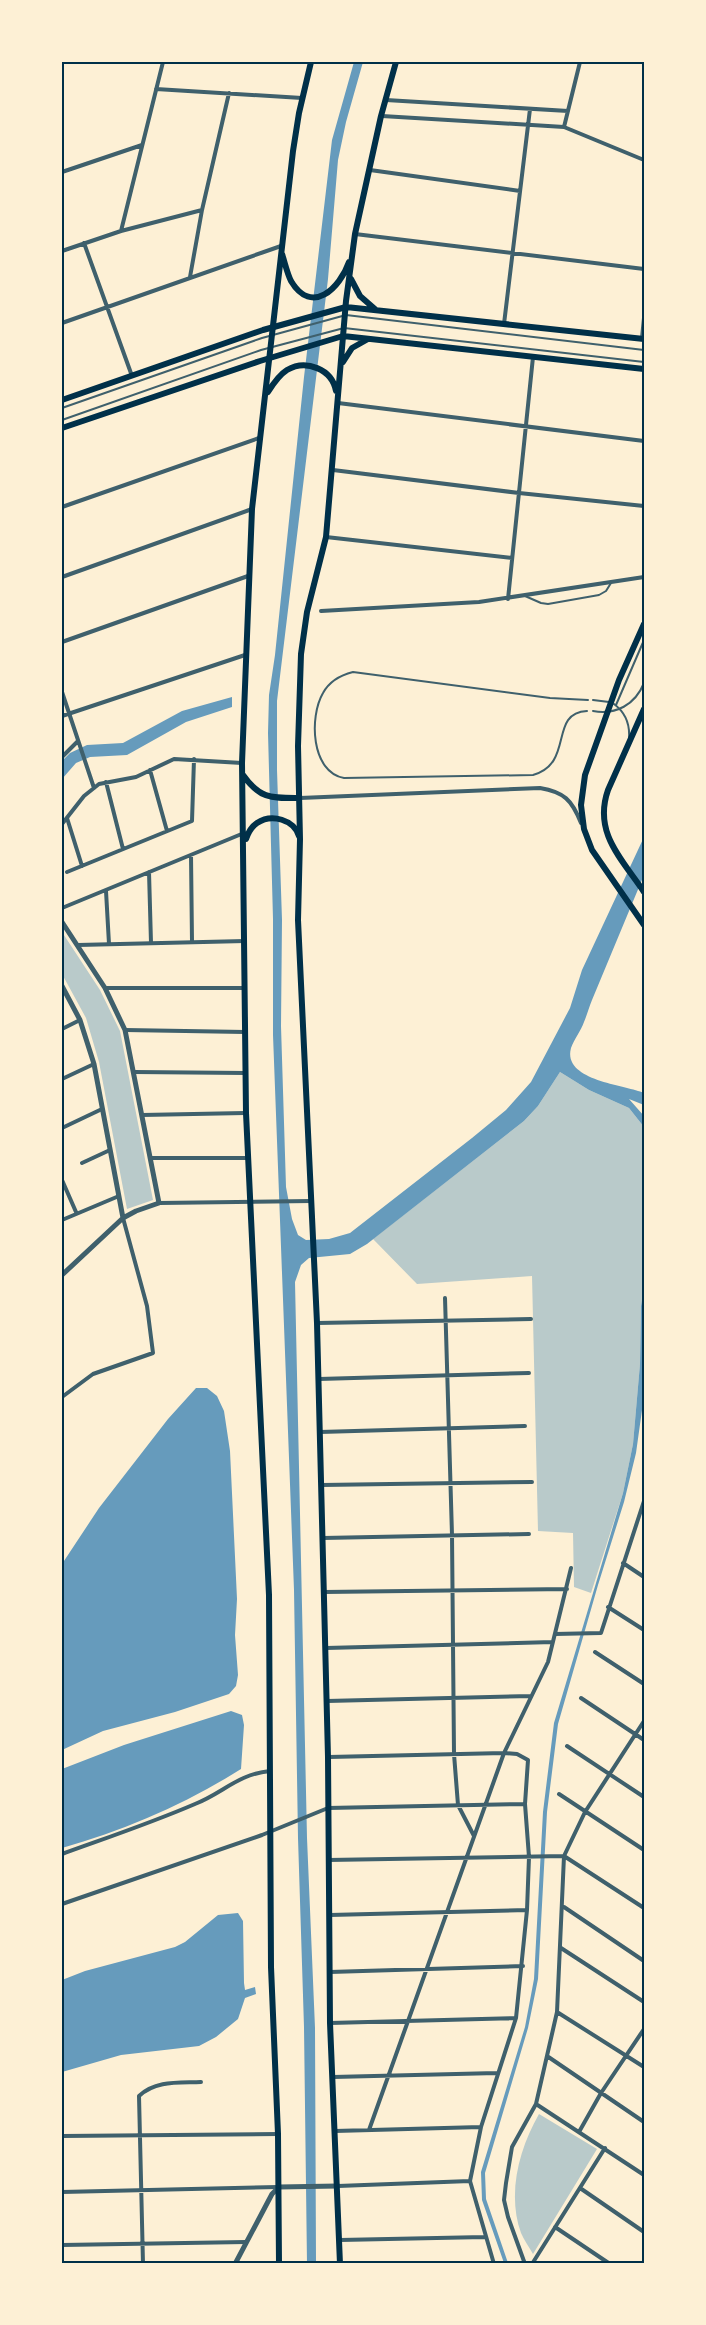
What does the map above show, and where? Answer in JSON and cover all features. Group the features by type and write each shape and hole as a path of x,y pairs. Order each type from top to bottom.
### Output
{"main road":[{"path":"279,2264 278,2134 271,1967 269,1595 246,1113 244,842 247,831 242,763 252,509 293,151 311,62"},
{"path":"340,2264 330,2023 328,1756 317,1323 297,920 300,840 298,746 301,654 307,612 326,537 338,404 343,312 355,234 381,116 396,62"},
{"path":"281,249 294,285 301,292 313,296 322,295 338,285 348,265 354,244"},
{"path":"350,275 360,296 376,311"},
{"path":"62,400 274,327 343,312 376,311 643,339"},
{"path":"62,428 279,355 340,337 645,369"},
{"path":"340,368 352,348 369,339"},
{"path":"266,396 277,380 289,369 306,365 323,371 336,387 338,404"},
{"path":"645,624 613,704 607,713 585,775 581,805 584,829 592,850 645,925"},
{"path":"645,709 604,802 603,819 608,838 645,892"},
{"path":"242,773 256,792 262,795 299,798"},
{"path":"247,831 266,819 286,820 293,826 300,840"}],"street":[{"path":"121,231 163,62"},
{"path":"564,126 580,62"},
{"path":"156,89 303,98"},
{"path":"189,278 229,93"},
{"path":"385,100 568,111"},
{"path":"504,325 530,109"},
{"path":"381,116 564,126 645,160"},
{"path":"62,172 142,145"},
{"path":"369,170 520,191"},
{"path":"62,251 121,231 202,210"},
{"path":"355,234 645,270"},
{"path":"84,243 132,376"},
{"path":"62,323 189,278 281,249"},
{"path":"643,339 645,318"},
{"path":"508,599 533,357"},
{"path":"338,404 645,441"},
{"path":"62,507 260,438"},
{"path":"333,470 645,506"},
{"path":"62,577 252,509"},
{"path":"326,537 512,558"},
{"path":"62,642 248,576"},
{"path":"321,611 508,599 645,577"},
{"path":"62,716 245,655"},
{"path":"62,692 94,788"},
{"path":"62,757 78,743"},
{"path":"62,824 84,796 106,782 136,777 174,759 242,763"},
{"path":"67,872 192,821 194,759"},
{"path":"150,770 167,831"},
{"path":"106,782 123,849"},
{"path":"299,798 540,788 554,790 567,797 576,808 584,829"},
{"path":"66,817 81,866"},
{"path":"62,908 247,831"},
{"path":"191,855 192,942"},
{"path":"149,872 151,943"},
{"path":"106,891 109,944"},
{"path":"62,922 105,988 125,1030 159,1203"},
{"path":"78,945 246,941"},
{"path":"62,986 80,1020 94,1064 123,1218 147,1306 153,1353 93,1374 62,1397"},
{"path":"105,988 245,988"},
{"path":"62,1029 80,1020"},
{"path":"125,1030 246,1032"},
{"path":"62,1078 94,1064"},
{"path":"134,1072 246,1073"},
{"path":"62,1128 102,1109"},
{"path":"141,1115 246,1113"},
{"path":"81,1163 110,1150"},
{"path":"149,1158 248,1158"},
{"path":"62,1180 76,1213"},
{"path":"62,1220 119,1196"},
{"path":"62,1275 123,1218 159,1203 312,1201"},
{"path":"445,1298 451,1483 454,1754 458,1805 474,1837"},
{"path":"317,1323 531,1319"},
{"path":"318,1379 529,1373"},
{"path":"320,1432 525,1426"},
{"path":"321,1485 532,1482"},
{"path":"555,1634 601,1633 623,1563 642,1518 645,1501"},
{"path":"322,1538 529,1534"},
{"path":"623,1563 645,1576"},
{"path":"369,2130 504,1753 548,1662 571,1568"},
{"path":"324,1592 567,1588"},
{"path":"608,1606 645,1630"},
{"path":"325,1648 553,1642"},
{"path":"595,1652 645,1684"},
{"path":"326,1701 531,1696"},
{"path":"581,1698 645,1740"},
{"path":"525,2264 507,2217 504,2200 512,2147 536,2104 556,2012 564,1856 585,1812 645,1721"},
{"path":"567,1746 645,1797"},
{"path":"328,1756 504,1753 517,1754 528,1760 525,1804 530,1857 523,1966 516,2018 481,2127 470,2181 494,2264"},
{"path":"62,1854 198,1803 255,1773 270,1771"},
{"path":"559,1794 645,1850"},
{"path":"62,1904 270,1832 328,1808 525,1804"},
{"path":"328,1860 564,1856 645,1908"},
{"path":"563,1907 645,1961"},
{"path":"328,1915 527,1910"},
{"path":"560,1947 645,2002"},
{"path":"329,1972 523,1966"},
{"path":"556,2012 645,2067"},
{"path":"330,2023 516,2018"},
{"path":"579,2132 601,2093 645,2029"},
{"path":"547,2056 645,2122"},
{"path":"332,2077 497,2073"},
{"path":"143,2264 139,2096 147,2089 159,2084 201,2082"},
{"path":"536,2104 645,2175"},
{"path":"335,2131 481,2127"},
{"path":"62,2136 278,2134"},
{"path":"533,2263 605,2148"},
{"path":"62,2192 470,2181"},
{"path":"235,2264 272,2194 279,2187"},
{"path":"580,2188 645,2232"},
{"path":"555,2227 610,2264"},
{"path":"339,2240 485,2237"},
{"path":"62,2245 246,2242"}],"lane":[{"path":"62,408 343,312 645,350"},
{"path":"62,420 271,347 341,329 645,362"},
{"path":"525,596 541,603 558,602 599,595 606,591 612,582"},
{"path":"613,704 645,640"},
{"path":"587,711 578,712 567,720 556,757 544,770 533,775 344,778 326,769 319,757 316,743 317,718 322,694 336,679 353,672 550,699 588,700"},
{"path":"593,711 607,713 621,709 637,697 645,683"},
{"path":"593,700 613,704 621,709 628,722 628,744"}],"shaded area":[{"path":"62,932 100,990 120,1031 153,1200 127,1209 99,1062 86,1018 62,974"},
{"path":"560,1072 589,1090 629,1108 644,1127 644,1286 633,1444 623,1493 591,1593 574,1587 573,1533 538,1531 532,1276 417,1284 373,1239 524,1121 538,1106"},
{"path":"539,2114 597,2149 533,2254 521,2233 515,2203 515,2187 521,2157"}],"water":[{"path":"354,62 363,62 338,160 328,279 277,701 282,920 281,1026 286,1187 292,1219 298,1235 306,1240 329,1239 350,1233 506,1110 531,1082 570,1008 582,970 644,837 644,875 583,1025 572,1045 571,1059 576,1068 585,1075 644,1093 644,1105 629,1099 644,1116 644,1127 629,1108 589,1090 560,1072 538,1106 524,1121 367,1244 350,1254 309,1258 301,1265 295,1282 307,1838 315,2028 316,2263 307,2264 294,1590 273,1035 273,919 268,733 269,695 332,140"},
{"path":"232,697 232,707 186,722 127,755 90,757 76,763 62,779 62,761 70,753 87,745 123,743 182,711"},
{"path":"644,1286 642,1410 636,1453 624,1502 558,1724 547,1812 538,1979 528,2028 485,2173 486,2199 508,2263 504,2263 482,2200 481,2172 525,2027 534,1979 543,1812 554,1723 623,1493 633,1444"},
{"path":"196,1388 207,1388 217,1396 224,1411 230,1451 237,1599 235,1635 238,1675 236,1686 229,1694 175,1712 103,1731 62,1750 62,1564 99,1508 168,1419"},
{"path":"231,1711 242,1715 244,1725 241,1769 177,1805 109,1833 62,1848 62,1769 124,1745"},
{"path":"238,1913 243,1921 245,1990 255,1987 256,1994 245,1998 238,2019 216,2037 199,2046 121,2055 62,2072 62,1980 85,1971 175,1947 185,1942 218,1915"}]}
